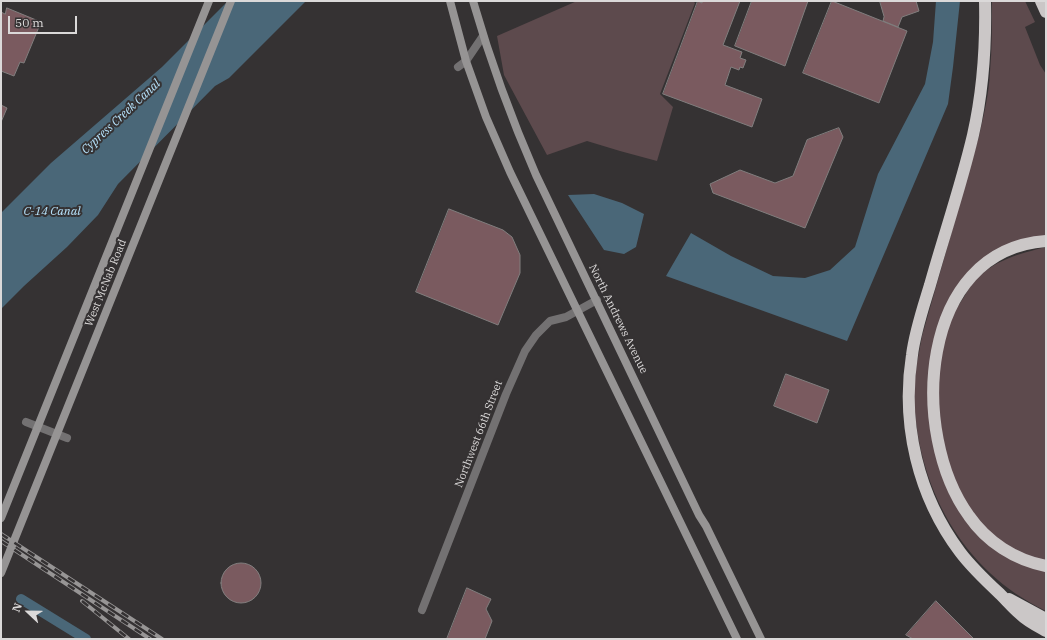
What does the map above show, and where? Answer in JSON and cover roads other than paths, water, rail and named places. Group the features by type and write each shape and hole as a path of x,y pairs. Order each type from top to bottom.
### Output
{"highway":[{"path":"985,1 984,66 976,118 916,336 910,372 908,405 909,421 915,455 925,487 939,518 951,538 966,559 987,583 1020,615 1046,631"},
{"path":"1041,1 1046,12"},
{"path":"1046,241 1029,243 994,258 974,273 958,293 948,313 940,339 932,396 934,421 942,461 951,485 963,508 976,526 993,542 1017,556 1046,566"},
{"path":"1001,595 1046,619"}],"main road":[{"name":"West McNab Road","path":"1,518 209,1"},
{"name":"West McNab Road","path":"1,573 231,1"},
{"path":"450,1 466,61 486,117 510,172 737,639"},
{"name":"North Andrews Avenue","path":"473,1 483,36 519,136 700,515 761,639"}],"street":[{"path":"458,67 466,61 483,36"},
{"name":"Northwest 66th Street","path":"422,610 506,394 525,351 536,335 550,321 566,317 597,300"},
{"path":"26,422 67,438"}],"water":[{"name":"C-14 Canal","path":"228,1 306,1 229,78 215,86 118,184 98,215 67,247 1,309 1,213 51,163 162,67"},
{"path":"936,1 960,1 948,104 847,341 666,276 691,233 731,256 773,276 805,278 830,270 855,247 878,174 925,84 933,42"},
{"path":"594,194 622,203 644,214 636,247 624,254 604,250 568,195"}],"waterway":[{"path":"21,599 86,639"}],"railway":[{"path":"1,534 162,639"},
{"path":"1,541 150,639"},
{"path":"82,601 129,639"}],"water label":[{"name":"Cypress Creek Canal","path":"121,117"}]}
